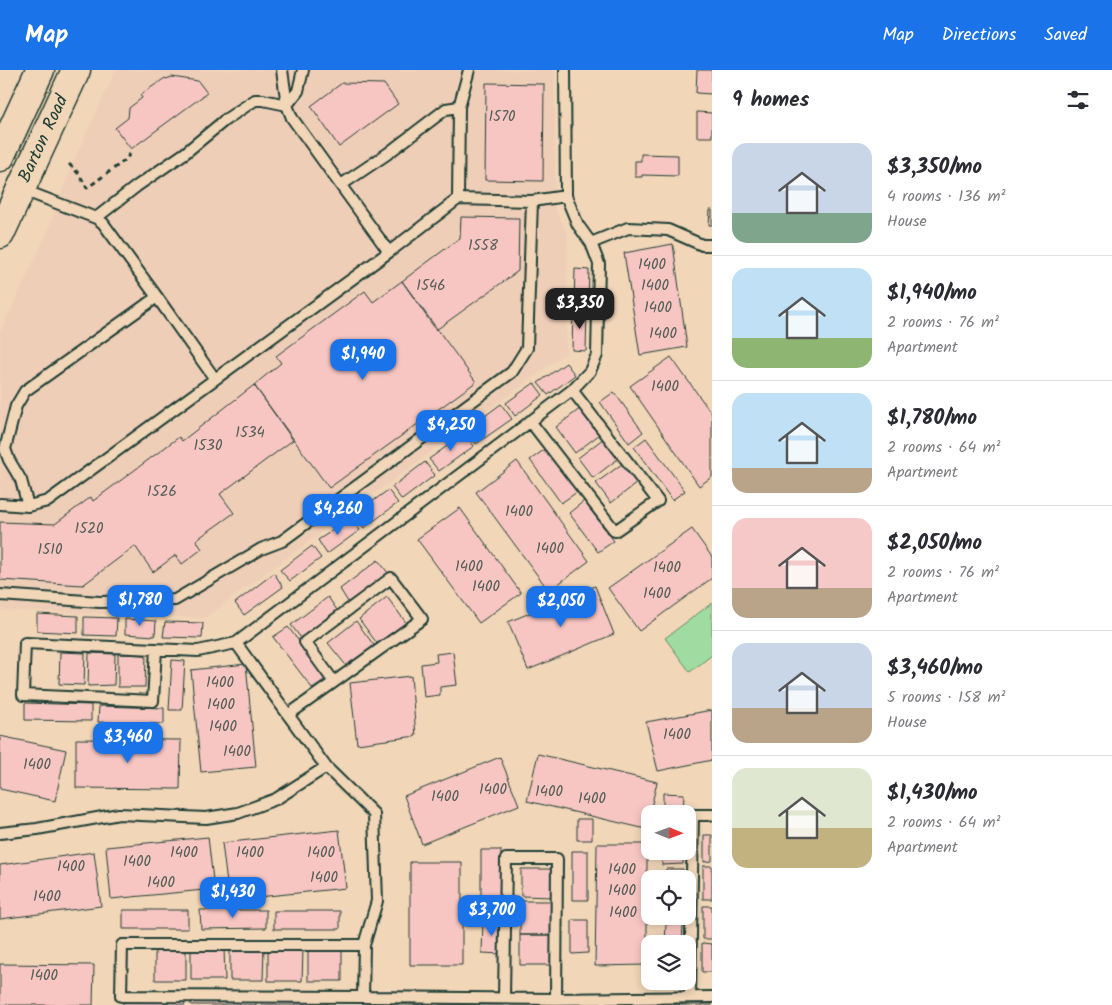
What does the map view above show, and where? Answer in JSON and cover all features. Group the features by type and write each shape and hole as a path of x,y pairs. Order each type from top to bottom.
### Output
{"main road":[{"name":"Barton Road","path":"0,157 40,70"},
{"name":"Barton Road","path":"0,234 76,70"}],"lane":[{"path":"282,70 287,105 292,118 389,252"},
{"path":"287,105 298,91 303,70"},
{"path":"458,199 459,107 469,70"},
{"path":"156,649 153,701 23,695 25,643 156,649 198,651 236,643 572,390 590,371 597,355 599,264 591,242 578,225 566,196 565,70"},
{"path":"96,218 254,100 287,105"},
{"path":"341,185 387,154 446,108 459,107"},
{"path":"21,189 96,218 102,223 216,379"},
{"path":"0,504 28,506 48,501 389,252 458,199 532,200 566,196"},
{"path":"0,595 100,602 175,600 261,548 282,541 512,372 527,348 532,200"},
{"path":"591,242 628,228 668,230 702,245 712,245"},
{"path":"28,506 21,480 9,460 5,448 16,406 25,391 157,296"},
{"path":"530,421 615,531 658,501 572,390"},
{"path":"288,715 422,619 391,578 305,642 334,682"},
{"path":"236,643 326,767 374,814 377,901 364,945 363,1002"},
{"path":"0,833 37,829 119,814 206,818 238,813 276,799 326,767"},
{"path":"690,997 692,815 712,815"},
{"path":"504,998 506,859 557,860 556,999"},
{"path":"364,945 122,945 121,996 363,1002 504,998 712,997"}],"path":[{"path":"69,164 79,174 87,188 124,161 130,154"}],"shaded area":[{"path":"116,70 555,70 555,208 568,234 566,353 205,618 0,610 0,332 45,238 74,160"}],"green space":[{"path":"712,603 712,655 690,672 665,638"}],"building":[{"path":"697,70 712,70 712,94 696,93"},
{"path":"172,77 198,81 207,93 131,149 115,128 128,118 129,108 142,98 140,95 165,78"},
{"path":"342,83 384,84 398,104 339,147 311,106"},
{"path":"486,83 544,84 543,181 485,180"},
{"path":"697,112 712,113 712,137 697,137"},
{"path":"641,154 678,155 678,176 642,175 642,177 635,177 635,161 641,161"},
{"path":"710,210 712,210 712,225 709,225"},
{"path":"461,217 519,218 518,271 436,330 402,281 460,238"},
{"path":"673,244 687,347 640,355 624,253"},
{"path":"575,269 589,270 588,304 574,304"},
{"path":"402,281 476,382 329,488 254,385 281,363 276,356 365,291 373,302"},
{"path":"573,309 587,310 586,351 572,350"},
{"path":"671,357 712,414 712,477 699,486 630,386"},
{"path":"566,363 575,375 548,395 538,383"},
{"path":"534,383 543,395 515,416 506,403"},
{"path":"254,385 293,440 220,494 234,513 196,540 202,549 182,564 176,555 153,572 135,546 83,585 0,580 0,522 55,524 91,497 93,501 179,437 182,441"},
{"path":"614,392 643,432 629,443 600,402"},
{"path":"501,404 512,419 476,444 466,430"},
{"path":"581,408 600,434 575,453 556,427"},
{"path":"464,434 474,446 439,471 429,459"},
{"path":"604,438 619,458 593,478 578,458"},
{"path":"646,438 685,491 672,500 634,447"},
{"path":"548,447 580,490 561,503 530,460"},
{"path":"517,461 589,561 549,591 476,492"},
{"path":"425,462 435,475 402,500 392,487"},
{"path":"622,464 637,483 611,503 596,483"},
{"path":"388,490 398,503 364,528 353,516"},
{"path":"584,501 614,541 598,552 569,513"},
{"path":"460,508 521,593 479,623 417,539"},
{"path":"350,519 360,530 327,554 318,540"},
{"path":"692,529 712,557 712,578 639,631 608,588"},
{"path":"312,546 321,558 290,581 280,570"},
{"path":"378,560 389,574 348,602 340,589"},
{"path":"274,573 283,587 244,615 235,603"},
{"path":"595,586 614,634 528,670 508,622"},
{"path":"328,597 337,610 301,638 291,625"},
{"path":"387,597 407,624 379,646 359,619"},
{"path":"37,614 78,616 78,633 37,631"},
{"path":"84,617 117,618 116,636 84,635"},
{"path":"125,619 156,621 155,636 125,634"},
{"path":"356,621 376,648 349,669 328,643"},
{"path":"165,622 203,623 202,638 163,637"},
{"path":"288,627 327,678 312,688 273,637"},
{"path":"60,652 85,653 84,685 59,684"},
{"path":"453,652 457,685 440,687 440,695 424,697 421,664 437,662 436,654"},
{"path":"89,653 115,654 114,685 88,686"},
{"path":"118,654 146,655 145,687 118,687"},
{"path":"172,660 185,661 182,710 169,710"},
{"path":"246,664 256,767 201,772 191,670"},
{"path":"411,676 416,736 357,744 350,683"},
{"path":"25,703 91,705 91,721 25,720"},
{"path":"99,706 164,708 164,724 98,722"},
{"path":"712,710 712,760 658,771 646,722"},
{"path":"0,736 66,750 55,801 0,789"},
{"path":"76,739 181,740 180,789 76,788"},
{"path":"538,754 657,782 652,805 641,805 641,828 527,801"},
{"path":"500,757 519,805 422,844 404,796"},
{"path":"663,793 684,794 683,805 663,805"},
{"path":"577,819 592,819 592,840 577,840"},
{"path":"339,830 346,888 229,900 222,843"},
{"path":"704,835 712,835 712,861 704,862"},
{"path":"208,837 214,889 111,899 106,847"},
{"path":"597,844 641,844 641,860 647,860 647,870 641,870 641,925 647,925 647,935 641,935 641,965 595,966"},
{"path":"481,850 501,850 501,900 481,900"},
{"path":"572,851 588,851 588,900 572,900"},
{"path":"94,852 101,906 0,919 0,865"},
{"path":"662,860 683,860 683,864 662,865"},
{"path":"410,862 462,862 462,965 410,965"},
{"path":"703,866 712,866 712,899 703,899"},
{"path":"521,869 552,869 552,897 521,896"},
{"path":"666,869 683,869 683,870"},
{"path":"520,901 552,901 552,935 520,935"},
{"path":"703,906 712,906 712,939 703,939"},
{"path":"123,910 188,910 188,929 123,929"},
{"path":"200,910 266,910 266,928 201,929"},
{"path":"274,911 340,911 340,929 274,929"},
{"path":"483,919 501,920 501,954 482,953"},
{"path":"572,920 588,920 588,953 572,954"},
{"path":"666,925 683,925 682,935 665,935"},
{"path":"520,935 552,935 552,965 520,965"},
{"path":"702,943 712,944 712,972 702,972"},
{"path":"155,948 186,948 186,980 155,980"},
{"path":"191,948 224,948 225,980 191,980"},
{"path":"230,948 264,948 263,980 230,980"},
{"path":"268,948 303,949 302,981 268,981"},
{"path":"308,948 342,949 342,981 308,981"},
{"path":"0,964 94,965 93,1005 0,1005"},
{"path":"185,999 185,1005 123,1005 123,1000"},
{"path":"256,999 256,1005 191,1005 191,1000"},
{"path":"262,1000 327,1000 327,1005 262,1005"},
{"path":"382,1001 434,1002 434,1005 382,1005"},
{"path":"439,1002 505,1002 505,1005 439,1005"},
{"path":"510,1002 576,1002 576,1005 510,1005"},
{"path":"668,1003 668,1005 603,1005 603,1004"},
{"path":"712,1003 712,1005 674,1005 674,1004"}]}
